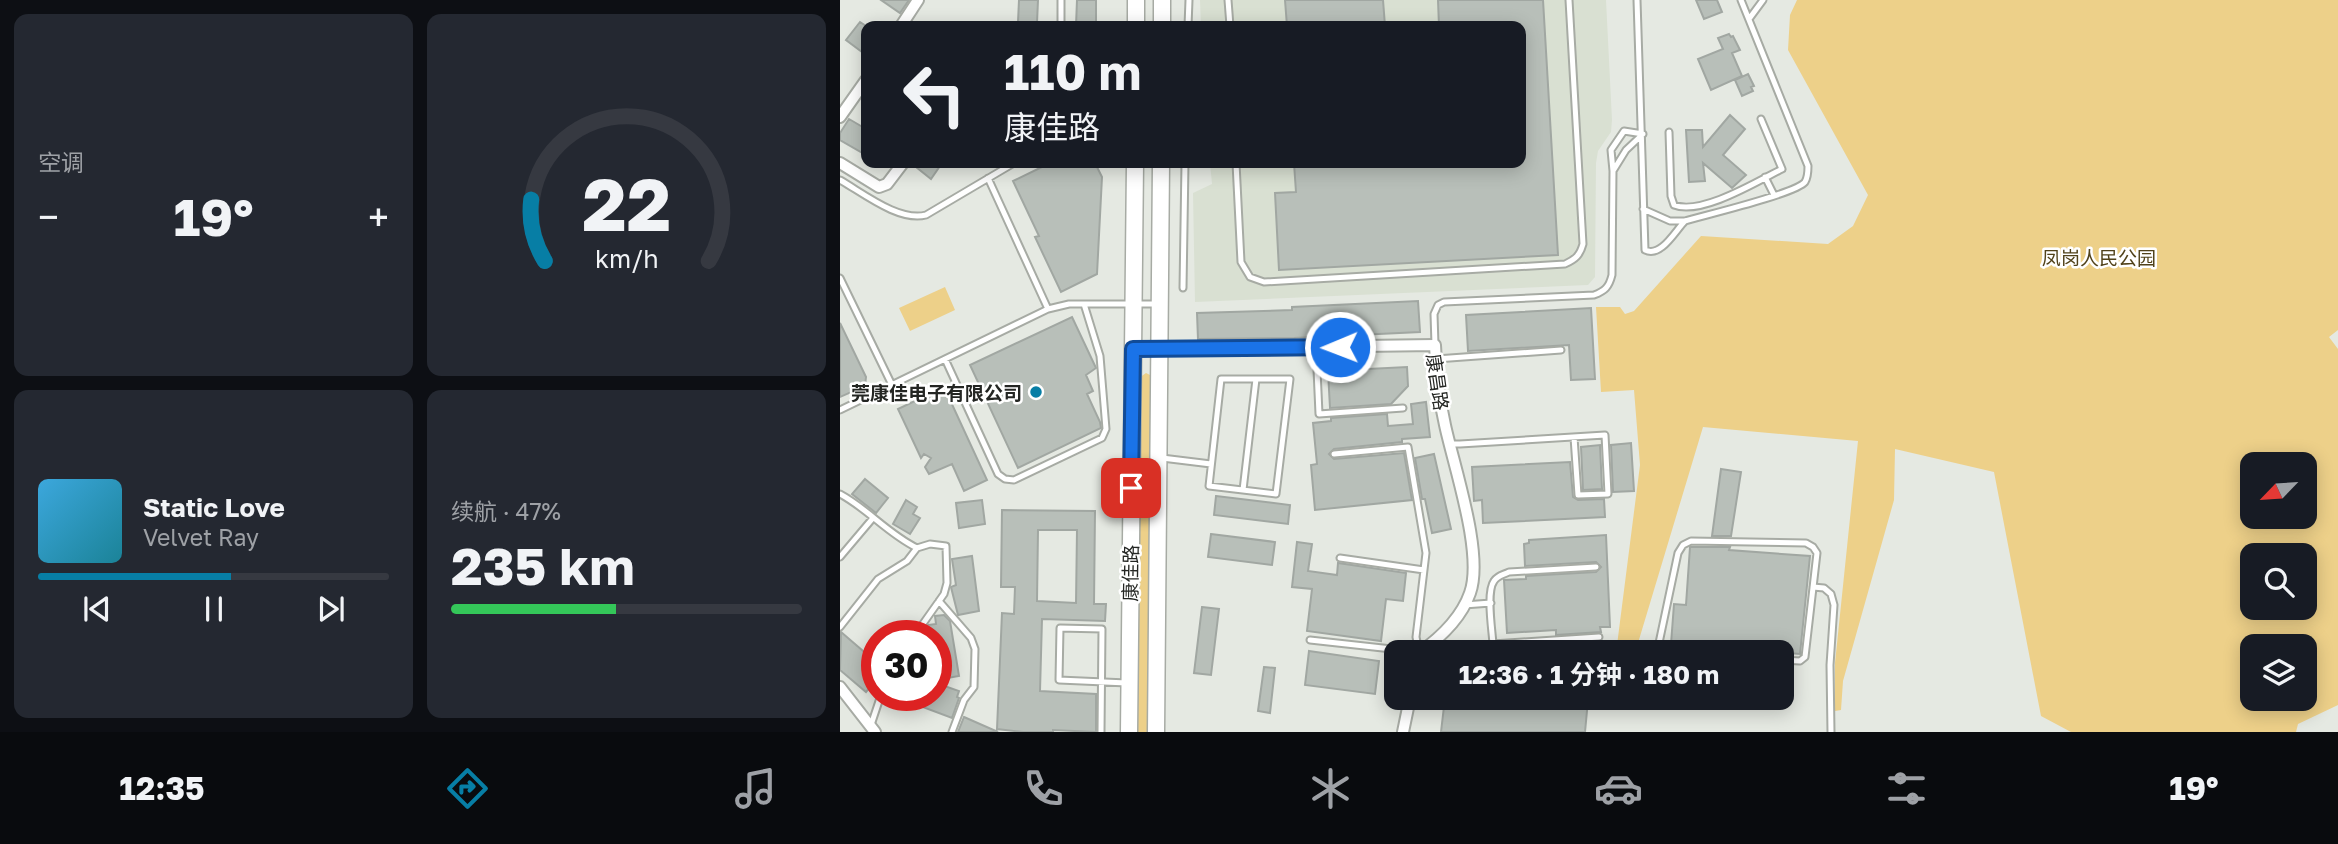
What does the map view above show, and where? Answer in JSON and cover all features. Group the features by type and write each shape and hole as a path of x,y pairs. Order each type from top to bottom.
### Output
{"street":[{"path":"904,21 918,0"},
{"path":"1136,0 1136,21"},
{"path":"1162,0 1162,21"},
{"path":"840,117 861,87"},
{"path":"840,163 879,187 887,184 899,168"},
{"name":"康佳路","path":"1129,732 1135,168"},
{"name":"康佳路","path":"1156,732 1161,168"},
{"name":"康昌路","path":"1133,349 1435,345 1439,395 1474,552 1473,579 1464,605 1436,640"},
{"path":"840,687 873,729"},
{"path":"1403,732 1408,710"}],"lane":[{"path":"1061,0 1061,21"},
{"path":"1188,21 1189,0"},
{"path":"1228,0 1230,21"},
{"path":"1236,168 1241,262 1250,277 1264,282 1565,264 1574,260 1583,244 1569,0"},
{"path":"1637,0 1645,250 1650,253 1658,251 1685,220"},
{"path":"1643,209 1670,221 1685,220 1774,195 1805,182 1808,166 1741,0"},
{"path":"1749,19 1763,0"},
{"path":"1669,132 1671,196 1674,205 1683,209 1736,195 1782,169 1761,119"},
{"path":"1435,345 1434,314 1438,305 1444,302 1594,295 1604,292 1610,285 1612,275 1611,150 1624,131 1643,134"},
{"path":"1613,171 1626,150 1643,134"},
{"path":"840,180 898,213 917,217 926,215 1005,168"},
{"path":"1182,288 1185,168"},
{"path":"1765,177 1774,195"},
{"path":"988,178 1048,309"},
{"path":"840,278 892,385"},
{"path":"840,410 1048,309 1069,304 1160,304"},
{"path":"945,359 998,474 1005,479 1014,480 1102,438 1106,429 1100,356 1084,304"},
{"path":"1316,347 1319,414 1403,408"},
{"path":"1436,359 1561,350"},
{"path":"1221,379 1256,379 1290,379 1276,494 1209,486 1221,379"},
{"path":"1243,490 1256,379"},
{"path":"1450,444 1605,435 1608,494 1578,495 1574,437"},
{"path":"1334,454 1408,447 1426,553 1417,640"},
{"path":"1158,458 1211,464"},
{"path":"840,494 917,548"},
{"path":"840,557 873,518"},
{"path":"1660,640 1678,553 1683,545 1691,541 1806,544 1813,547 1816,553 1813,587 1805,657 1800,661 1794,661"},
{"path":"840,627 878,579 907,561 917,548 930,544 946,546 947,583 926,620"},
{"path":"1340,558 1424,570"},
{"path":"1596,567 1509,572 1492,583 1491,603 1493,644 1599,637"},
{"path":"1813,587 1824,588 1831,594 1834,605 1830,665 1831,732"},
{"path":"939,601 971,638 975,649 974,687 964,700 952,732"},
{"path":"1464,605 1491,603"},
{"path":"1101,732 1101,682 1102,629 1059,628 1059,680 1101,682 1129,683"},
{"path":"1310,640 1384,649"},
{"path":"873,729 877,711"}],"shaded area":[{"path":"1200,0 1606,0 1612,120 1611,132 1598,151 1596,163 1595,277 1588,285 1195,302 1193,193 1212,184 1210,168 1526,168 1526,21 1201,21"}],"green space":[{"name":"凤岗人民公园","path":"1797,0 2338,0 2338,330 2329,337 2338,349 2338,705 2298,724 2296,732 2071,732 2041,716 1994,472 1895,449 1894,500 1843,681 1841,710 1835,711 1835,663 1858,441 1703,427 1639,640 1618,640 1640,465 1634,390 1601,392 1596,307 1620,307 1625,314 1634,311 1701,236 1828,244 1853,226 1868,195 1788,50 1790,15"},
{"path":"945,287 955,310 910,331 899,308"},
{"path":"1146,373 1152,380 1149,732 1135,732 1139,378"}],"building":[{"path":"881,0 909,0 900,13"},
{"path":"1019,0 1038,0 1037,21 1018,21"},
{"path":"1077,0 1096,0 1096,21 1076,21"},
{"path":"1285,0 1383,0 1385,21 1287,21"},
{"path":"1438,0 1543,0 1558,255 1279,270 1275,193 1296,192 1294,168 1526,168 1526,21 1439,21"},
{"path":"1696,0 1717,0 1722,12 1704,19"},
{"path":"860,22 861,23 861,51 846,40"},
{"path":"1729,34 1733,36 1740,50 1732,53 1742,76 1711,90 1698,59 1723,49 1718,38"},
{"path":"1748,74 1754,86 1751,87 1753,91 1742,96 1735,80"},
{"path":"1730,115 1745,129 1723,155 1746,175 1732,188 1703,163 1705,181 1689,182 1686,130 1702,130 1703,147"},
{"path":"849,119 861,126 861,152 840,140 840,133"},
{"path":"917,168 939,168 931,179"},
{"path":"1040,168 1098,168 1102,177 1097,274 1061,292 1013,181"},
{"path":"1418,301 1420,332 1198,339 1197,313 1292,310 1292,307"},
{"path":"1591,308 1595,379 1571,380 1569,345 1468,351 1466,315"},
{"name":"莞康佳电子有限公司","path":"1072,317 1096,368 1086,375 1093,391 1087,394 1101,428 1018,468 970,365"},
{"path":"840,323 866,377 865,386 840,397"},
{"path":"1407,367 1408,386 1391,404 1330,408 1328,371"},
{"path":"944,387 987,480 964,491 952,464 929,474 925,467 931,458 924,454 921,458 898,409"},
{"path":"1426,402 1430,437 1334,449 1329,454 1334,459 1404,453 1412,500 1315,510 1311,465 1317,464 1313,423 1331,421 1331,418 1387,414 1388,426 1413,424 1411,404"},
{"path":"1631,443 1634,491 1613,492 1611,445"},
{"path":"1600,445 1602,489 1583,490 1581,447"},
{"path":"1434,454 1451,529 1432,533 1425,499 1422,499 1415,458"},
{"path":"1570,462 1573,497 1578,500 1604,499 1605,517 1483,523 1482,500 1474,501 1472,467"},
{"path":"1721,469 1741,472 1731,536 1712,536"},
{"path":"865,479 888,498 876,513 852,494"},
{"path":"1216,496 1290,505 1288,524 1214,515"},
{"path":"906,500 917,507 913,514 920,518 910,534 893,524"},
{"path":"982,500 985,524 959,528 956,503"},
{"path":"1002,510 1095,511 1094,604 1106,604 1105,621 1042,619 1040,691 1096,694 1096,732 1023,732 997,729 1002,613 1014,614 1015,587 1001,587","holes":["1038,530 1077,530 1076,603 1037,601"]},
{"path":"1211,534 1275,542 1272,565 1208,557"},
{"path":"1606,535 1610,627 1600,627 1601,632 1556,635 1556,630 1507,633 1504,580 1596,572 1601,567 1596,562 1525,566 1524,544 1529,543 1529,540"},
{"path":"1297,542 1312,544 1308,571 1337,575 1338,563 1406,573 1403,601 1386,599 1381,641 1307,631 1312,589 1292,587"},
{"path":"1690,547 1730,547 1729,550 1810,556 1800,654 1794,654 1794,640 1671,640 1674,604 1686,605"},
{"path":"972,556 979,611 958,615 951,587 956,585 952,559"},
{"path":"1202,607 1219,609 1211,675 1194,673"},
{"path":"944,615 949,620 936,620 935,616"},
{"path":"841,632 861,649 861,688 840,670"},
{"path":"952,633 959,676 952,677"},
{"path":"1309,651 1379,661 1375,694 1305,685"},
{"path":"1264,667 1275,668 1270,713 1258,711"},
{"path":"952,689 959,691 959,698 952,718 933,711 952,711"},
{"path":"1444,710 1587,710 1585,732 1441,732"},
{"path":"964,717 998,732 958,732"}],"place":[{"name":"莞康佳电子有限公司","path":"1036,392"}],"route":[{"path":"1131,488 1133,349 1340,347"}]}
